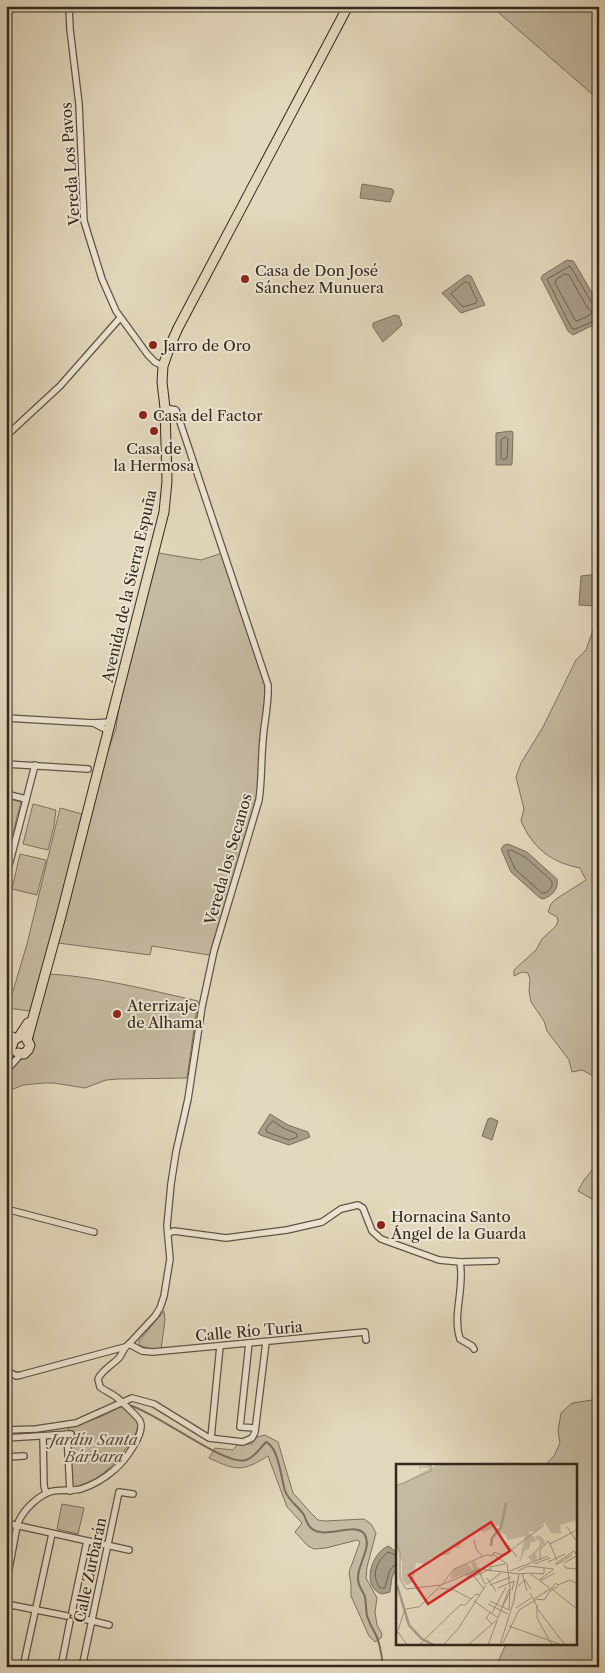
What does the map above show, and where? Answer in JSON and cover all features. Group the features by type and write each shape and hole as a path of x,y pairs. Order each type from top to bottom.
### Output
{"main road":[{"name":"Avenida de la Sierra Espuña","path":"6,1062 32,1017 44,985 103,756 112,733 114,724 110,726 164,512 167,482 165,408 159,364 348,6"},
{"name":"Avenida de la Sierra Espuña","path":"6,1067 17,1044"}],"street":[{"name":"Vereda Los Pavos","path":"69,6 79,104 84,221 102,279 120,318 159,364"},
{"path":"6,436 60,386 120,318"},
{"name":"Vereda los Secanos","path":"165,408 176,410 268,685 269,695 263,742 260,800 214,951 202,1007 188,1099 171,1184 167,1226 169,1233"},
{"path":"6,718 93,723 110,726"},
{"path":"6,764 88,769"},
{"path":"6,877 35,765"},
{"path":"6,794 26,799"},
{"path":"6,846 14,848"},
{"path":"6,1033 17,1044 6,1071"},
{"path":"6,1585 17,1526 26,1510 46,1493 79,1490 93,1484 115,1470 140,1433 141,1422 121,1402 100,1387 98,1382 100,1375 121,1356 127,1346 160,1308 169,1271 169,1233 174,1231 226,1238 287,1230 322,1222 341,1210 358,1205 362,1208 372,1231 381,1239 433,1258 460,1262 496,1261"},
{"path":"6,1209 94,1232"},
{"path":"460,1262 462,1283 457,1329 460,1339 472,1346 474,1350"},
{"name":"Calle Río Turia","path":"127,1346 153,1352 365,1332 366,1340"},
{"path":"6,1430 36,1429 76,1423 132,1398 154,1404 204,1436 242,1442 252,1438 255,1428 266,1342"},
{"path":"249,1343 240,1427 255,1428"},
{"path":"6,1370 16,1376 127,1346"},
{"path":"211,1438 220,1346"},
{"path":"6,1438 69,1434 70,1491"},
{"path":"43,1436 44,1486 46,1493"},
{"path":"6,1457 24,1456"},
{"name":"Calle Zurbarán","path":"82,1667 119,1492 133,1494"},
{"path":"6,1523 129,1550"},
{"path":"23,1667 52,1534"},
{"path":"61,1667 87,1541"},
{"path":"6,1604 109,1625"}],"green space":[{"path":"491,6 599,6 599,100"},
{"path":"158,553 201,560 222,553 266,686 260,785 257,801 211,955 152,946 150,955 58,943 105,759 116,728 120,700"},
{"path":"599,613 599,1079 582,1070 572,1072 569,1060 547,1031 544,1021 531,1002 528,973 522,972 514,976 514,970 536,950 542,939 556,926 557,917 548,912 551,904 586,880 580,868 551,858 531,839 521,821 524,809 516,777 521,763 543,727 576,660 586,650"},
{"path":"6,798 21,802 11,841 6,840"},
{"path":"33,804 56,810 48,850 23,844"},
{"path":"60,808 82,814 45,966 35,1000 29,1011 8,1008 27,944"},
{"path":"20,854 46,860 37,895 12,889"},
{"path":"50,974 105,981 198,1001 187,1078 106,1080 85,1088 44,1083 23,1085 6,1092 6,1075 18,1060 29,1055 33,1045 33,1028"},
{"path":"599,1114 599,1203 578,1191 594,1168 593,1124 596,1116"},
{"path":"164,1311 165,1320 161,1349 151,1349 139,1345 139,1341"},
{"path":"599,1399 599,1667 496,1667 505,1646 578,1646 578,1464 546,1464 554,1456 560,1443 558,1431 561,1413 572,1403"},
{"name":"Jardín Santa Bárbara","path":"122,1406 138,1422 133,1439 118,1459 97,1478 71,1487 68,1428 100,1417"},
{"path":"265,1435 278,1442 293,1493 318,1520 364,1519 371,1524 376,1533 366,1578 377,1598 375,1612 377,1625 382,1634 381,1638 375,1642 369,1636 351,1596 349,1572 360,1542 357,1540 314,1549 308,1546 295,1532 302,1523 287,1507 268,1456 252,1465 239,1468 209,1458 215,1448 233,1450 238,1444 252,1444 257,1437"},
{"path":"62,1504 84,1508 78,1534 57,1529"}],"water":[{"path":"362,184 392,189 394,191 390,202 360,198"},
{"path":"567,260 574,262 599,305 599,322 573,335 568,331 541,278"},
{"path":"467,275 471,276 485,305 461,313 442,293"},
{"path":"395,315 399,316 402,325 383,342 373,327 373,323"},
{"path":"513,432 512,464 496,465 496,433"},
{"path":"599,574 599,593 595,606 579,605 581,576"},
{"path":"508,844 527,852 557,879 556,889 552,894 543,899 540,898 511,872 501,849 504,845"},
{"path":"270,1114 288,1125 308,1132 310,1137 289,1145 260,1135 258,1133"},
{"path":"491,1118 498,1121 492,1140 482,1136 488,1119"},
{"path":"389,1546 396,1552 396,1570 392,1577 390,1592 382,1594 375,1590 371,1584 370,1577 374,1562 383,1549"}],"waterway":[{"path":"128,1405 156,1418 207,1448 236,1460 249,1459 266,1442 274,1450 277,1457 287,1495 304,1515 310,1527 324,1532 355,1529 365,1535 367,1545 358,1574 358,1582 365,1597 367,1616 377,1637 383,1667"}],"place":[{"name":"Casa de Don José Sánchez Munuera","path":"245,279"},
{"name":"Jarro de Oro","path":"153,345"},
{"name":"Casa del Factor","path":"143,415"},
{"name":"Casa de la Hermosa","path":"154,431"},
{"name":"Aterrizaje de Alhama","path":"117,1014"},
{"name":"Hornacina Santo Ángel de la Guarda","path":"381,1225"}]}
